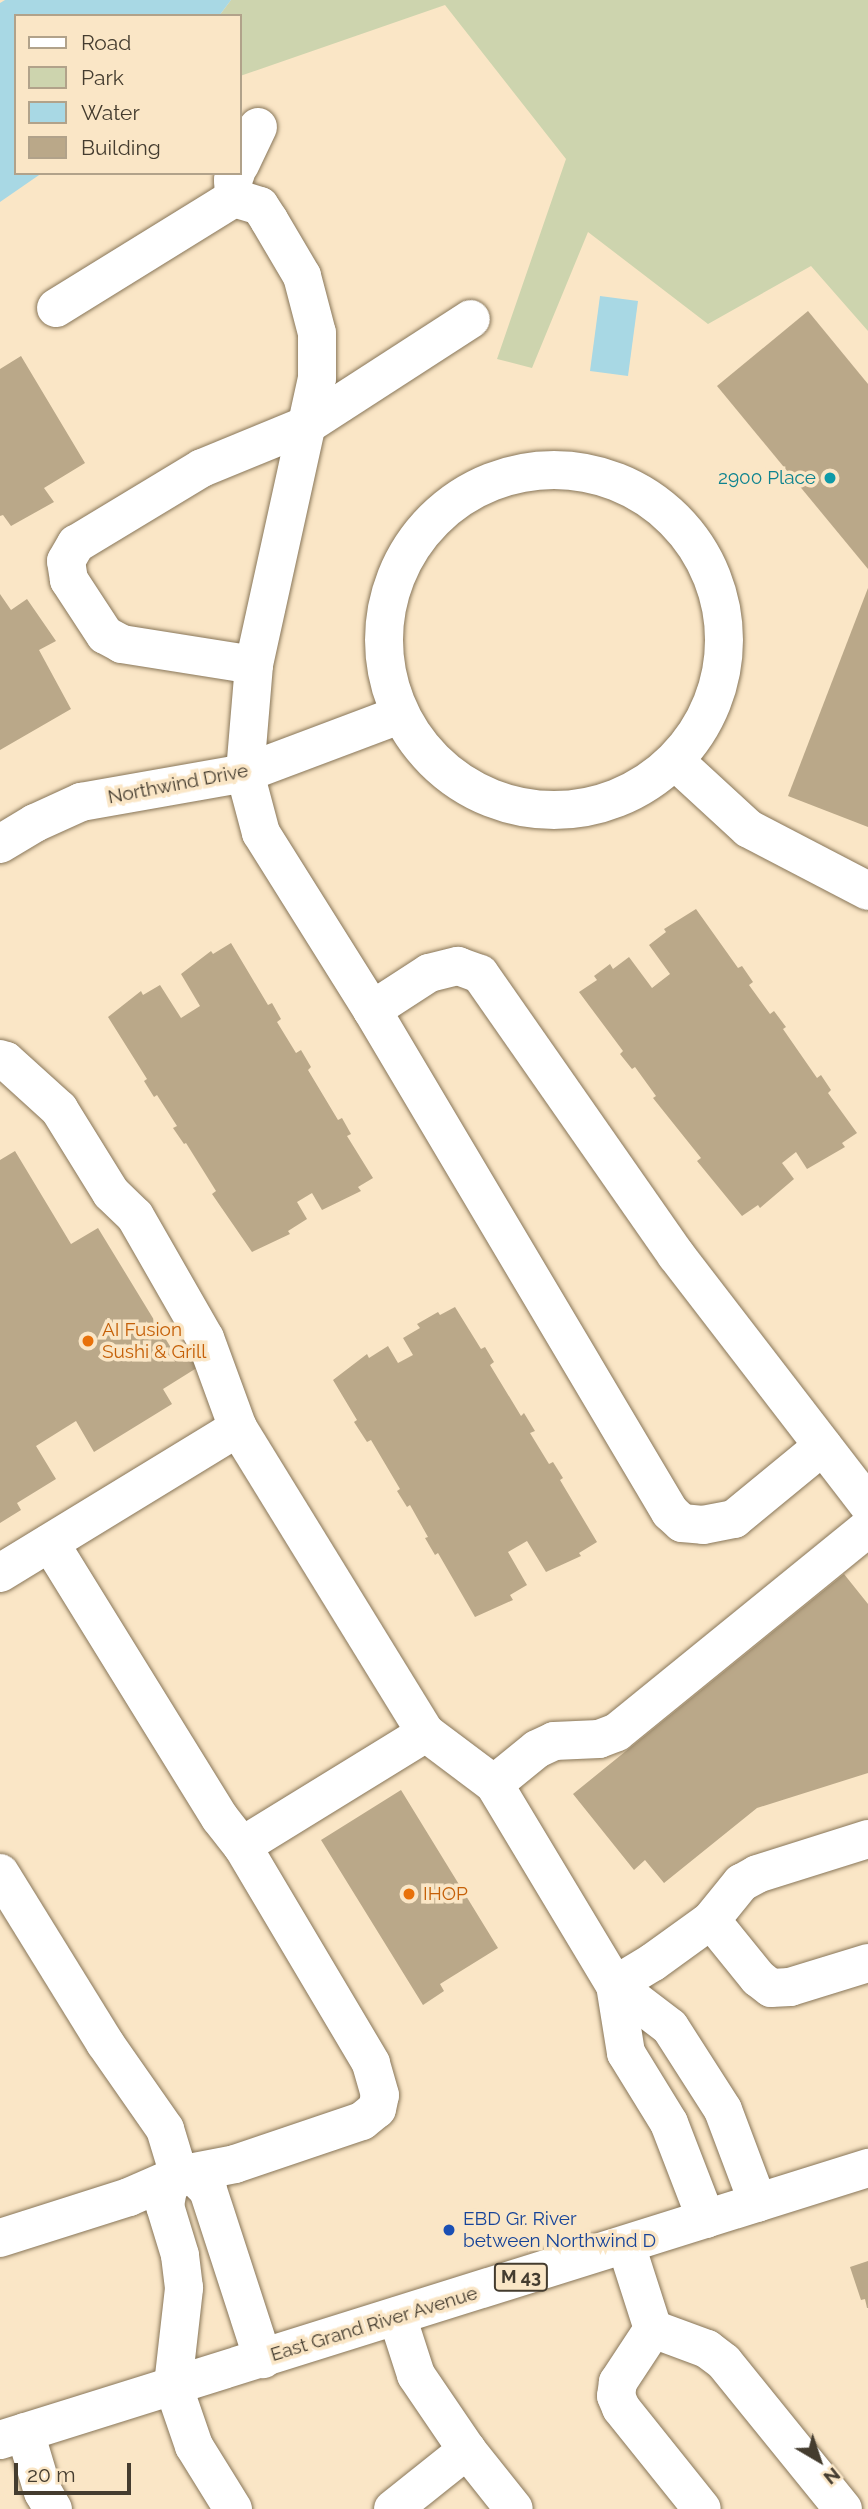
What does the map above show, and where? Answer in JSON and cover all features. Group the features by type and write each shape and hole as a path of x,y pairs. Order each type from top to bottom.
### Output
{"street":[{"path":"242,165 258,127"},
{"path":"56,308 236,179 260,206 302,276 317,333 317,378 254,665 245,774 261,833 372,1010 670,1512 682,1523 703,1525 734,1519 824,1446"},
{"path":"254,665 122,644 105,635 69,580 66,561 76,544 202,468 307,425 471,319"},
{"path":"536,469 591,472 642,492 684,526 713,572 726,625 720,685 695,738 653,781 600,806 540,811 482,797 433,763 399,715 384,663 385,608 404,557 429,525 438,514 484,484 536,469"},
{"name":"Northwind Drive","path":"0,844 35,823 80,802 245,774 399,715"},
{"path":"675,761 749,829 868,891"},
{"path":"372,1010 429,973 458,966 480,974 676,1255 868,1504"},
{"path":"0,1059 6,1061 60,1109 111,1193 135,1216 205,1338 239,1428 426,1733 495,1784 615,1985 626,2053 669,2123 706,2219"},
{"path":"0,1573 239,1428"},
{"path":"495,1784 537,1749 554,1741 599,1739 617,1732 868,1528"},
{"path":"0,2238 129,2197 179,2175 235,2164 362,2121 377,2109 380,2095 371,2063 242,1846 220,1818 50,1544"},
{"path":"242,1846 426,1733"},
{"path":"615,1985 653,1962 711,1920 741,1883 757,1874 868,1839"},
{"path":"0,1873 104,2043 165,2129 179,2175"},
{"path":"711,1920 758,1978 771,1988 790,1987 868,1963"},
{"path":"615,1985 670,2027 723,2110 758,2203"},
{"name":"East Grand River Avenue","path":"12,2436 868,2168"},
{"path":"179,2175 196,2178 208,2190 263,2358"},
{"path":"179,2175 169,2189 165,2206 180,2255 184,2288 173,2385 194,2446 233,2509"},
{"path":"626,2245 653,2329"},
{"path":"397,2316 416,2375 467,2450 514,2509"},
{"path":"653,2329 618,2382 616,2396 621,2408 702,2509"},
{"path":"653,2329 707,2349 724,2362 843,2509"},
{"path":"12,2436 53,2509"},
{"path":"393,2509 467,2450"}],"green space":[{"path":"231,0 868,0 868,331 811,266 708,324 588,232 532,368 497,359 566,159 445,5 242,75 242,14 220,14"}],"water":[{"path":"5,0 231,0 220,14 14,14 14,175 39,175 0,202 0,3"},
{"path":"600,296 638,301 628,376 590,371"}],"building":[{"name":"2900 Place","path":"808,311 868,384 868,569 717,386"},
{"path":"21,356 85,463 44,488 54,502 11,526 3,515 0,516 0,369"},
{"path":"868,588 868,827 788,796"},
{"path":"0,594 11,610 27,599 56,641 39,650 71,709 0,750"},
{"path":"696,909 738,968 742,966 753,982 749,985 770,1014 774,1011 786,1027 783,1029 817,1078 821,1075 831,1090 828,1093 857,1133 842,1143 845,1147 807,1169 796,1152 782,1163 794,1179 760,1208 758,1205 742,1216 697,1161 701,1158 653,1098 656,1096 635,1067 632,1069 620,1054 623,1051 579,992 597,980 594,976 610,964 613,969 629,957 652,988 670,974 649,945 666,932 664,929"},
{"path":"231,943 268,1005 272,1003 281,1019 277,1022 296,1053 301,1050 311,1067 308,1070 338,1120 342,1118 351,1134 347,1136 373,1178 358,1187 361,1191 322,1210 312,1193 297,1202 307,1219 288,1231 290,1234 252,1252 212,1194 216,1191 186,1143 184,1144 173,1128 177,1126 157,1095 154,1097 144,1081 147,1079 108,1017 141,991 143,995 160,985 181,1018 200,1006 181,974 211,951 213,954"},
{"path":"15,1151 71,1244 98,1228 176,1356 192,1346 203,1364 163,1389 172,1404 94,1452 76,1421 36,1446 56,1479 17,1503 21,1510 0,1523 0,1160"},
{"path":"455,1307 481,1349 485,1347 494,1362 490,1365 521,1416 524,1413 535,1431 530,1433 549,1464 553,1462 563,1478 560,1480 597,1542 579,1553 581,1556 546,1572 527,1541 508,1552 527,1585 510,1595 513,1600 475,1617 438,1553 435,1555 425,1538 428,1537 410,1505 407,1507 397,1491 400,1489 371,1440 367,1442 354,1422 357,1420 333,1380 367,1354 369,1358 388,1346 398,1363 413,1355 403,1338 420,1328 417,1324 438,1312 440,1315"},
{"path":"844,1574 868,1604 868,1773 757,1808 664,1883 645,1860 634,1870 573,1794"},
{"name":"IHOP","path":"401,1790 498,1948 440,1984 444,1991 423,2005 321,1840"},
{"path":"868,2261 867,2308 865,2299 861,2300 850,2267"}],"place":[{"name":"2900 Place","path":"830,478"},
{"name":"AI Fusion Sushi & Grill","path":"88,1341"},
{"name":"IHOP","path":"409,1894"},
{"name":"EBD Gr. River between Northwind D","path":"449,2230"}]}
